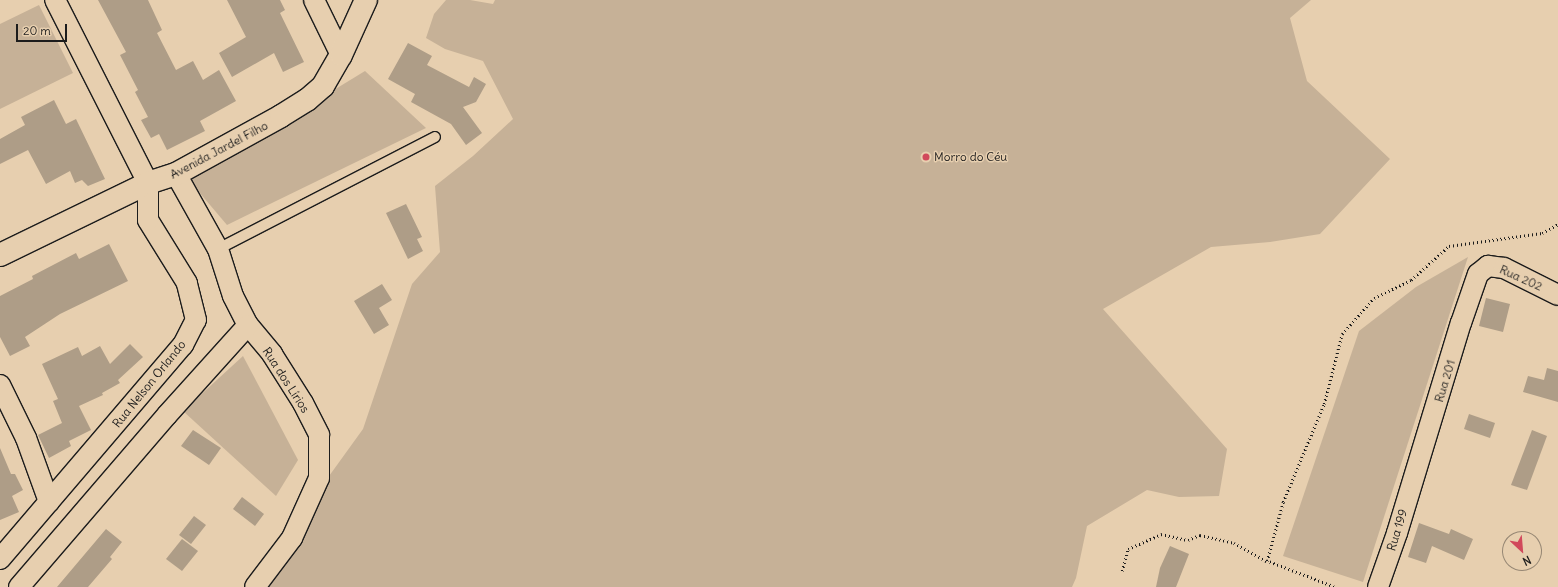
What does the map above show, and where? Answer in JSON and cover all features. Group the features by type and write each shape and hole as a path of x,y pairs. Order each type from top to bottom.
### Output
{"main road":[{"name":"Avenida Jardel Filho","path":"0,255 148,183 176,174 307,100 323,86 341,55 366,0"}],"street":[{"path":"55,0 148,183"},
{"path":"314,0 341,55"},
{"name":"Rua dos Lírios","path":"176,174 218,249 233,296 248,325 272,354 303,403 319,435 319,478 292,538 255,587"},
{"name":"Rua Nelson Orlando","path":"0,558 182,345 196,320 187,283 148,220 148,183"},
{"name":"Rua 202","path":"1473,289 1478,274 1488,266 1504,268 1558,295"},
{"name":"Rua 201","path":"1414,472 1473,289"},
{"path":"19,587 162,421 248,325"},
{"path":"0,384 26,438 49,502"},
{"name":"Rua 199","path":"1378,587 1397,533 1414,472"}],"lane":[{"path":"218,249 435,137"}],"path":[{"path":"1267,561 1283,502 1324,404 1342,334 1374,298 1411,280 1449,246 1542,233 1558,224"},
{"path":"1122,571 1128,549 1161,534 1188,540 1200,535 1234,543 1267,561 1334,587"}],"shaded area":[{"path":"446,0 470,0 493,4 495,0 1311,0 1290,18 1307,81 1390,159 1320,234 1270,242 1211,247 1103,309 1227,449 1219,496 1179,497 1147,490 1087,526 1076,578 1072,587 249,587 363,429 412,284 440,252 435,186 473,156 513,119 483,61 445,49 426,38 434,14"},
{"path":"39,5 73,73 0,109 0,24"},
{"path":"365,71 426,128 227,225 188,179"},
{"path":"1468,257 1363,582 1283,556 1359,331 1416,287"},
{"path":"243,356 298,460 276,496 183,411"}],"building":[{"path":"98,0 148,0 162,30 157,33 176,70 193,61 203,80 219,70 236,101 200,121 205,131 167,150 159,134 151,138 141,120 148,117 135,92 138,90 120,55 126,52"},
{"path":"227,0 280,0 285,10 280,13 304,62 283,72 274,53 232,77 219,53 246,37"},
{"path":"408,43 432,56 427,65 469,87 474,77 486,84 476,102 463,107 482,133 466,145 451,124 411,102 415,94 388,79"},
{"path":"54,100 66,124 76,119 105,179 88,186 82,180 75,183 70,171 46,184 28,150 0,164 0,139 25,125 21,117"},
{"path":"406,204 422,237 417,239 423,251 408,259 386,213"},
{"path":"109,244 128,281 60,314 25,337 30,346 10,356 0,337 0,296 33,279 32,276 76,253 79,259"},
{"path":"382,284 392,300 379,308 389,325 374,334 354,301"},
{"path":"1486,298 1510,304 1503,332 1479,326"},
{"path":"130,344 143,357 118,380 120,383 102,393 103,395 79,406 91,430 69,441 71,446 49,458 38,435 62,423 53,401 58,399 42,364 78,347 82,356 100,346 110,364"},
{"path":"1547,368 1558,371 1558,402 1523,392 1528,376 1544,380"},
{"path":"1469,414 1495,423 1490,438 1464,429"},
{"path":"193,430 221,448 209,465 181,446"},
{"path":"1532,430 1547,436 1527,490 1511,485"},
{"path":"0,448 11,474 15,474 23,490 12,496 19,512 0,520"},
{"path":"242,497 264,514 255,526 233,509"},
{"path":"194,516 206,525 191,544 179,535"},
{"path":"1419,523 1449,534 1451,529 1473,539 1464,560 1432,546 1426,563 1408,557"},
{"path":"106,529 122,542 110,557 112,559 88,587 57,587"},
{"path":"182,539 198,551 182,571 166,559"},
{"path":"1170,546 1189,554 1176,587 1156,587 1160,568"}],"place":[{"name":"Morro do Céu","path":"926,157"}]}
